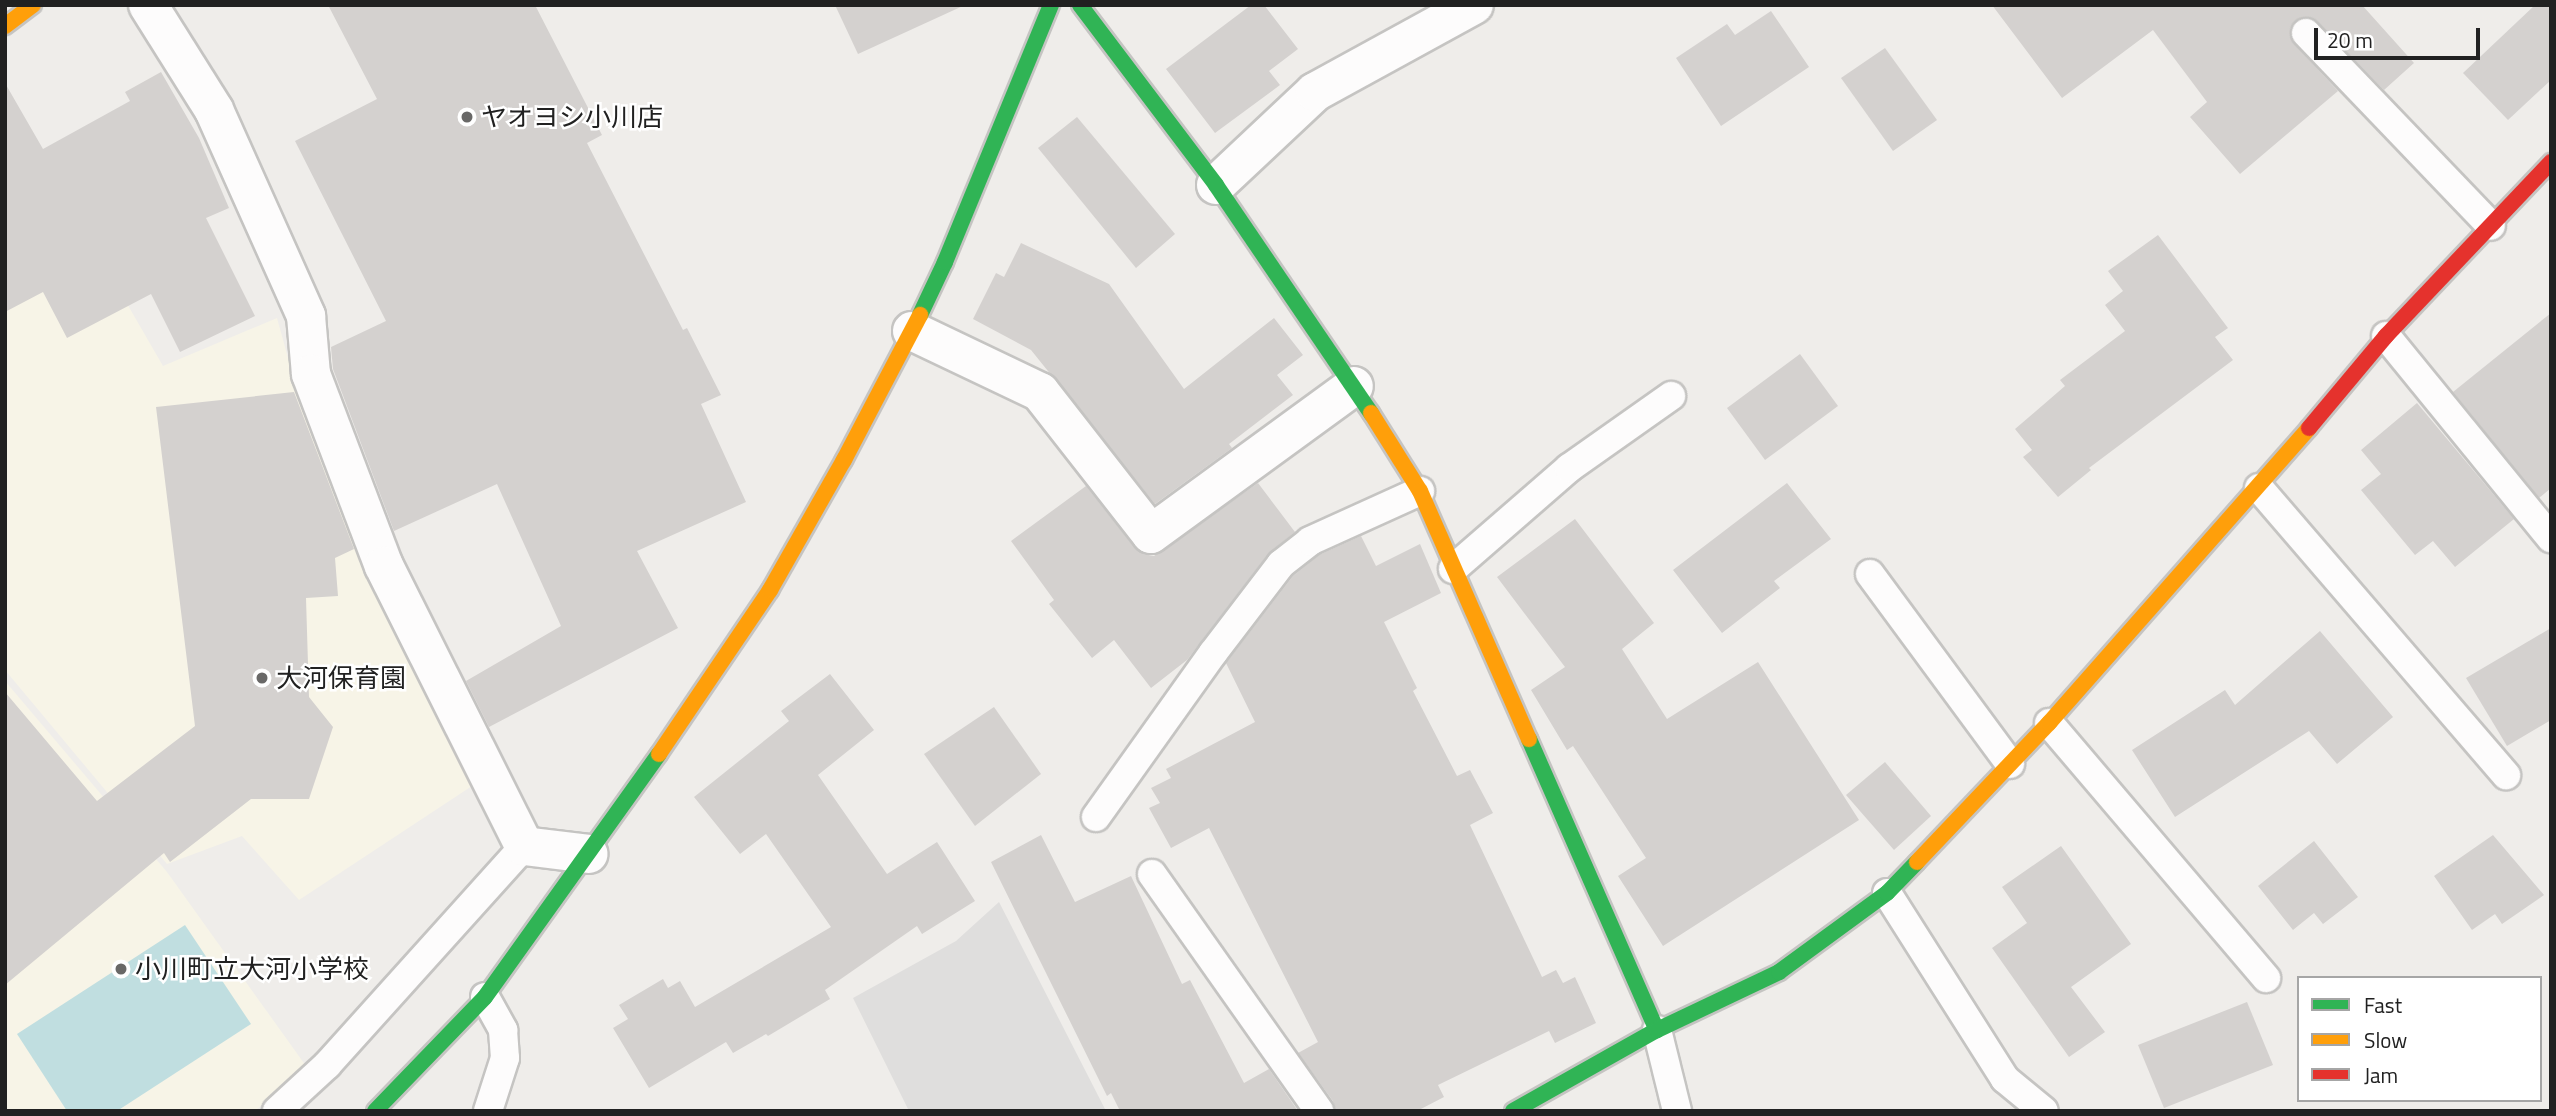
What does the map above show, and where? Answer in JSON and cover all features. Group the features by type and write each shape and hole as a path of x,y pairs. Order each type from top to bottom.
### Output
{"street":[{"path":"5,26 33,5"},
{"path":"148,5 220,122 306,316 311,373 384,566 524,846 589,854"},
{"path":"375,1111 485,996 689,713 770,590 845,460 912,331 945,262 1051,5"},
{"path":"1080,5 1216,184 1354,386 1420,491 1657,1030"},
{"path":"1216,184 1315,92 1474,5"},
{"path":"1513,1111 1657,1030 1779,972 1887,893 2049,723 2259,488 2386,336 2551,162"},
{"path":"912,331 1040,392 1152,534 1354,386"}],"lane":[{"path":"2306,33 2491,226"},
{"path":"2386,336 2551,538"},
{"path":"1453,569 1569,468 1671,396"},
{"path":"2259,488 2506,775"},
{"path":"1096,817 1213,653 1281,564 1310,541 1420,491"},
{"path":"1870,573 2010,764"},
{"path":"2049,723 2266,978"},
{"path":"277,1111 327,1065 524,846"},
{"path":"1152,874 1319,1111"},
{"path":"1887,893 2005,1079 2044,1111"},
{"path":"485,996 503,1030 505,1058 488,1111"},
{"path":"1657,1030 1677,1111"}],"shaded area":[{"path":"96,250 163,366 277,318 293,376 366,567 472,786 299,900 242,836 167,864 5,670 5,297"},
{"name":"小川町立大河小学校","path":"5,681 167,872 306,1066 255,1111 5,1111"},
{"path":"999,902 1106,1111 909,1111 853,998 956,941"}],"water":[{"path":"185,925 251,1024 117,1111 67,1111 17,1034"}],"building":[{"path":"328,5 535,5 602,135 587,143 683,330 687,328 721,395 701,404 746,502 637,551 678,628 489,727 466,681 561,626 497,484 394,531 333,369 331,347 386,321 295,141 377,99"},
{"path":"835,5 965,5 858,54"},
{"path":"1251,5 1264,5 1298,49 1269,71 1280,85 1215,133 1166,69"},
{"path":"1992,5 2362,5 2414,63 2384,90 2317,21 2303,17 2295,21 2290,29 2294,44 2338,91 2240,174 2190,117 2207,102 2153,30 2062,98"},
{"path":"2535,5 2551,5 2551,80 2508,120 2463,73"},
{"path":"1771,11 1809,67 1721,126 1676,58 1727,24 1735,35"},
{"path":"1885,48 1937,120 1893,151 1841,78"},
{"path":"161,72 199,138 229,208 206,218 255,316 180,352 151,294 67,338 43,292 5,312 5,83 43,149 130,101 125,92"},
{"path":"1077,117 1175,234 1136,268 1038,148"},
{"path":"2158,235 2228,328 2215,337 2233,360 2089,468 2091,470 2058,497 2023,457 2032,450 2015,429 2065,386 2060,380 2125,331 2105,305 2123,291 2108,271"},
{"path":"1021,243 1109,284 1184,389 1274,318 1303,355 1277,375 1293,395 1229,444 1232,448 1155,504 1031,350 973,319 996,273 1004,277"},
{"path":"2551,313 2551,488 2539,498 2453,392"},
{"path":"1800,354 1838,406 1765,460 1727,408"},
{"path":"294,392 354,549 335,558 338,596 306,598 309,697 333,727 309,799 251,799 170,862 164,853 5,985 5,692 97,801 195,726 156,407"},
{"path":"2417,403 2514,519 2455,567 2433,541 2415,555 2361,490 2381,474 2361,450"},
{"path":"1258,483 1295,532 1268,554 1187,660 1151,688 1114,640 1092,658 1049,604 1054,600 1011,541 1086,486 1134,547 1143,554 1154,556"},
{"path":"1787,483 1831,539 1774,581 1780,588 1722,633 1673,570"},
{"path":"1575,519 1654,623 1622,649 1667,719 1758,662 1859,820 1663,946 1618,876 1646,858 1573,746 1567,750 1531,690 1565,667 1497,577"},
{"path":"1361,536 1376,566 1420,544 1441,593 1384,622 1417,688 1413,691 1457,776 1470,770 1493,813 1470,825 1542,977 1556,970 1563,983 1575,977 1596,1023 1555,1043 1549,1031 1438,1085 1444,1097 1417,1111 1335,1111 1333,1101 1298,1053 1318,1042 1209,828 1171,848 1149,808 1160,803 1151,788 1171,778 1166,769 1255,722 1226,663 1293,576 1319,555"},
{"path":"2551,628 2551,720 2507,746 2466,678"},
{"path":"2320,631 2393,717 2337,764 2309,731 2175,817 2132,750 2225,690 2235,705"},
{"path":"830,674 874,730 818,775 887,874 937,842 975,901 922,934 917,926 825,990 830,999 768,1036 766,1034 733,1053 726,1042 649,1088 613,1028 628,1019 619,1005 663,979 668,988 680,981 695,1007 831,927 766,834 740,854 694,797 789,721 781,711"},
{"path":"994,707 1041,774 975,826 924,754"},
{"path":"1885,762 1931,816 1894,850 1846,795"},
{"path":"1041,835 1075,902 1131,876 1182,984 1190,980 1244,1083 1269,1069 1298,1111 1120,1111 1111,1093 1107,1096 991,862"},
{"path":"2493,835 2544,895 2502,924 2495,914 2472,930 2434,876"},
{"path":"2314,841 2358,897 2323,924 2314,913 2293,930 2258,886"},
{"path":"2061,846 2131,944 2071,987 2105,1032 2069,1057 1992,948 2027,923 2002,887"},
{"path":"2247,1002 2273,1065 2164,1108 2138,1045"}],"traffic: fast":[{"path":"920,315 945,262 1051,5"},
{"path":"1080,5 1216,185 1371,413"},
{"path":"1529,739 1657,1030"},
{"path":"375,1111 485,997 659,754"},
{"path":"1513,1111 1657,1030 1779,972 1887,893 1917,862"}],"traffic: slow":[{"path":"5,26 33,5"},
{"path":"659,754 770,590 844,460 920,315"},
{"path":"1371,413 1420,491 1529,739"},
{"path":"1917,862 2049,723 2309,428"}],"traffic: jam":[{"path":"2309,428 2386,336 2551,162"}],"place":[{"name":"ヤオヨシ小川店","path":"467,117"},
{"name":"大河保育園","path":"262,678"},
{"name":"小川町立大河小学校","path":"121,969"}]}
